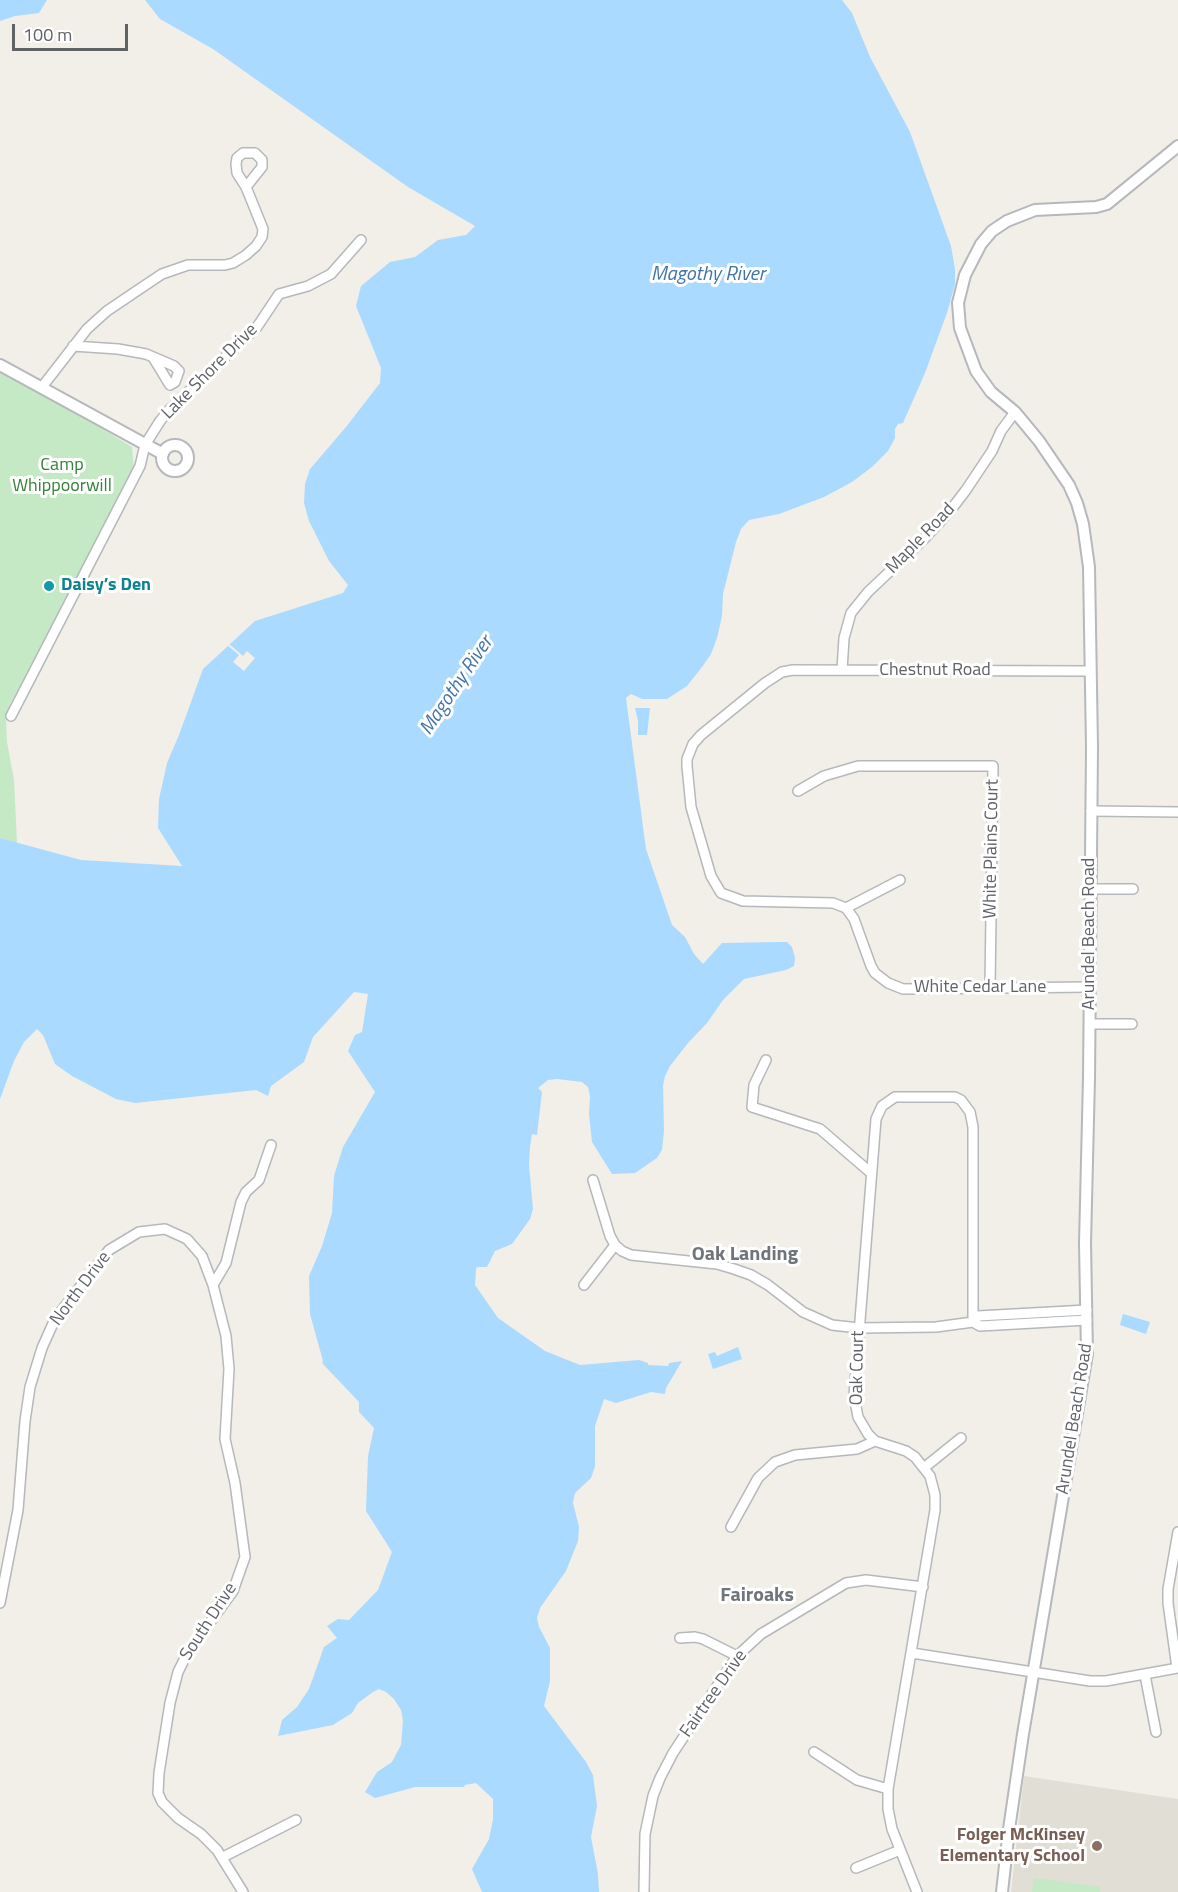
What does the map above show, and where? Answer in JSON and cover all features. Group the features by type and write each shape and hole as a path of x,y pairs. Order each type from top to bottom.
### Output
{"street":[{"name":"Arundel Beach Road","path":"1002,1892 1009,1829 1034,1672 1085,1372 1087,1315 1084,1243 1090,1024 1089,567 1077,503 1060,470 1015,412 982,381 971,361 960,328 958,303 965,275 981,244 992,231 1020,214 1035,210 1107,204 1178,146"},
{"path":"42,387 87,329 107,311 162,274 188,265 225,265 246,255 262,237 262,229 246,187"},
{"name":"Lake Shore Drive","path":"11,716 140,466 145,445 170,409 257,327 279,294 308,286 331,274 362,240"},
{"path":"73,346 138,351 154,358"},
{"path":"0,364 163,454"},
{"name":"Maple Road","path":"842,670 844,638 851,613 868,592 950,511 992,451 1001,430 1015,412"},
{"name":"Chestnut Road","path":"846,908 833,903 743,901 721,893 712,878 691,807 687,759 693,744 762,684 780,672 793,670 1089,671"},
{"name":"White Plains Court","path":"798,791 825,776 858,766 993,766 990,988"},
{"path":"1091,811 1178,812"},
{"path":"846,908 900,880"},
{"path":"1090,889 1133,889"},
{"name":"White Cedar Lane","path":"846,908 854,919 875,973 888,983 903,989 1090,987"},
{"path":"1090,1024 1132,1024"},
{"path":"766,1060 754,1085 752,1107 820,1129 871,1173"},
{"name":"Oak Court","path":"875,1441 863,1427 855,1407 854,1396 876,1119 888,1100 902,1096 947,1096 961,1100 966,1105 973,1127 973,1322"},
{"path":"213,1285 226,1263 241,1202 246,1192 259,1180 271,1145"},
{"path":"593,1180 610,1236 615,1245 631,1255 717,1264 734,1269 751,1275 768,1285 803,1312 832,1324 859,1328 936,1327 973,1322 980,1326 1087,1315"},
{"name":"North Drive","path":"0,1603 18,1510 30,1387 42,1348 55,1319 109,1250 139,1232 165,1229 187,1239 202,1256 213,1285"},
{"path":"584,1285 615,1245"},
{"name":"South Drive","path":"213,1285 226,1336 229,1369 225,1438 235,1483 245,1557 233,1591 188,1654 178,1672 170,1703 158,1793 170,1810 201,1834 223,1857 243,1892"},
{"path":"925,1467 961,1438"},
{"path":"731,1527 758,1478 775,1462 795,1455 857,1449 875,1441 906,1451 925,1467 933,1485 935,1510 888,1789 889,1821 918,1892"},
{"path":"912,1653 1090,1682 1178,1668 1168,1604 1178,1532"},
{"name":"Fairtree Drive","path":"644,1892 645,1834 653,1796 660,1778 673,1753 737,1656 761,1634 846,1583 866,1580 923,1587"},
{"path":"680,1638 703,1639 737,1656"},
{"path":"1145,1675 1156,1732"},
{"path":"814,1752 857,1780 888,1789"},
{"path":"223,1857 296,1820"},
{"path":"856,1868 900,1850"}],"shaded area":[{"name":"Folger McKinsey Elementary School","path":"1024,1776 1178,1799 1178,1892 1011,1892"}],"green space":[{"name":"Camp Whippoorwill","path":"0,371 27,383 132,447 134,469 35,661 10,704 6,718 7,742 14,780 17,843 0,838"},
{"path":"1034,1878 1101,1887 1100,1892 1032,1892"}],"water":[{"path":"0,0 47,0 39,13 15,16 0,21"},
{"name":"Magothy River","path":"145,0 842,0 852,13 870,57 910,132 951,246 955,284 947,313 925,373 903,423 898,424 895,429 895,438 888,451 852,482 824,497 779,514 749,520 741,529 736,542 723,594 722,616 711,654 687,686 667,699 642,699 631,694 626,698 646,849 672,925 685,937 694,954 703,964 722,943 787,942 792,947 795,958 794,966 786,970 744,979 723,1000 707,1023 670,1066 663,1086 662,1150 657,1158 635,1173 612,1174 592,1142 588,1087 582,1082 557,1079 548,1080 538,1088 542,1092 537,1135 532,1134 530,1147 529,1165 533,1209 530,1219 512,1244 495,1251 487,1267 476,1269 475,1285 498,1318 545,1351 580,1365 639,1360 648,1365 668,1366 669,1363 682,1361 666,1388 665,1394 651,1392 616,1403 604,1399 595,1426 595,1466 591,1478 575,1493 573,1503 579,1527 578,1541 566,1571 540,1608 537,1618 550,1648 550,1681 544,1706 586,1762 593,1775 597,1806 591,1837 599,1892 482,1892 472,1869 489,1839 493,1819 493,1799 476,1783 464,1787 415,1787 375,1798 365,1792 377,1772 392,1762 401,1745 403,1721 401,1710 386,1692 379,1689 373,1692 358,1703 352,1713 333,1725 278,1736 282,1720 297,1707 309,1689 324,1647 337,1638 327,1626 338,1619 349,1620 378,1590 392,1552 366,1511 368,1456 374,1428 359,1412 359,1402 322,1363 310,1314 309,1276 322,1246 332,1213 334,1176 343,1147 375,1092 348,1051 355,1035 362,1032 368,994 354,992 313,1037 304,1062 271,1086 268,1096 256,1090 135,1103 116,1099 72,1076 55,1064 43,1035 37,1029 24,1042 14,1061 0,1099 0,838 81,860 182,866 158,828 159,799 167,763 203,669 255,621 343,593 348,585 329,561 309,521 304,503 305,484 310,469 380,383 381,368 356,306 361,286 390,262 415,257 438,240 466,235 475,226 408,187 213,49 160,19"},
{"path":"635,708 650,708 647,735 638,735"},
{"path":"1123,1314 1150,1322 1146,1334 1120,1325"},
{"path":"738,1347 742,1359 713,1369 708,1354 715,1352 717,1356"}],"pier":[{"path":"228,643 243,656 247,651 255,658 244,671 233,662 239,655 227,645"}],"place":[{"name":"Daisy’s Den","path":"49,586"},
{"name":"Folger McKinsey Elementary School","path":"1097,1846"}],"district":[{"name":"Oak Landing","path":"745,1255"},
{"name":"Fairoaks","path":"757,1596"}]}
